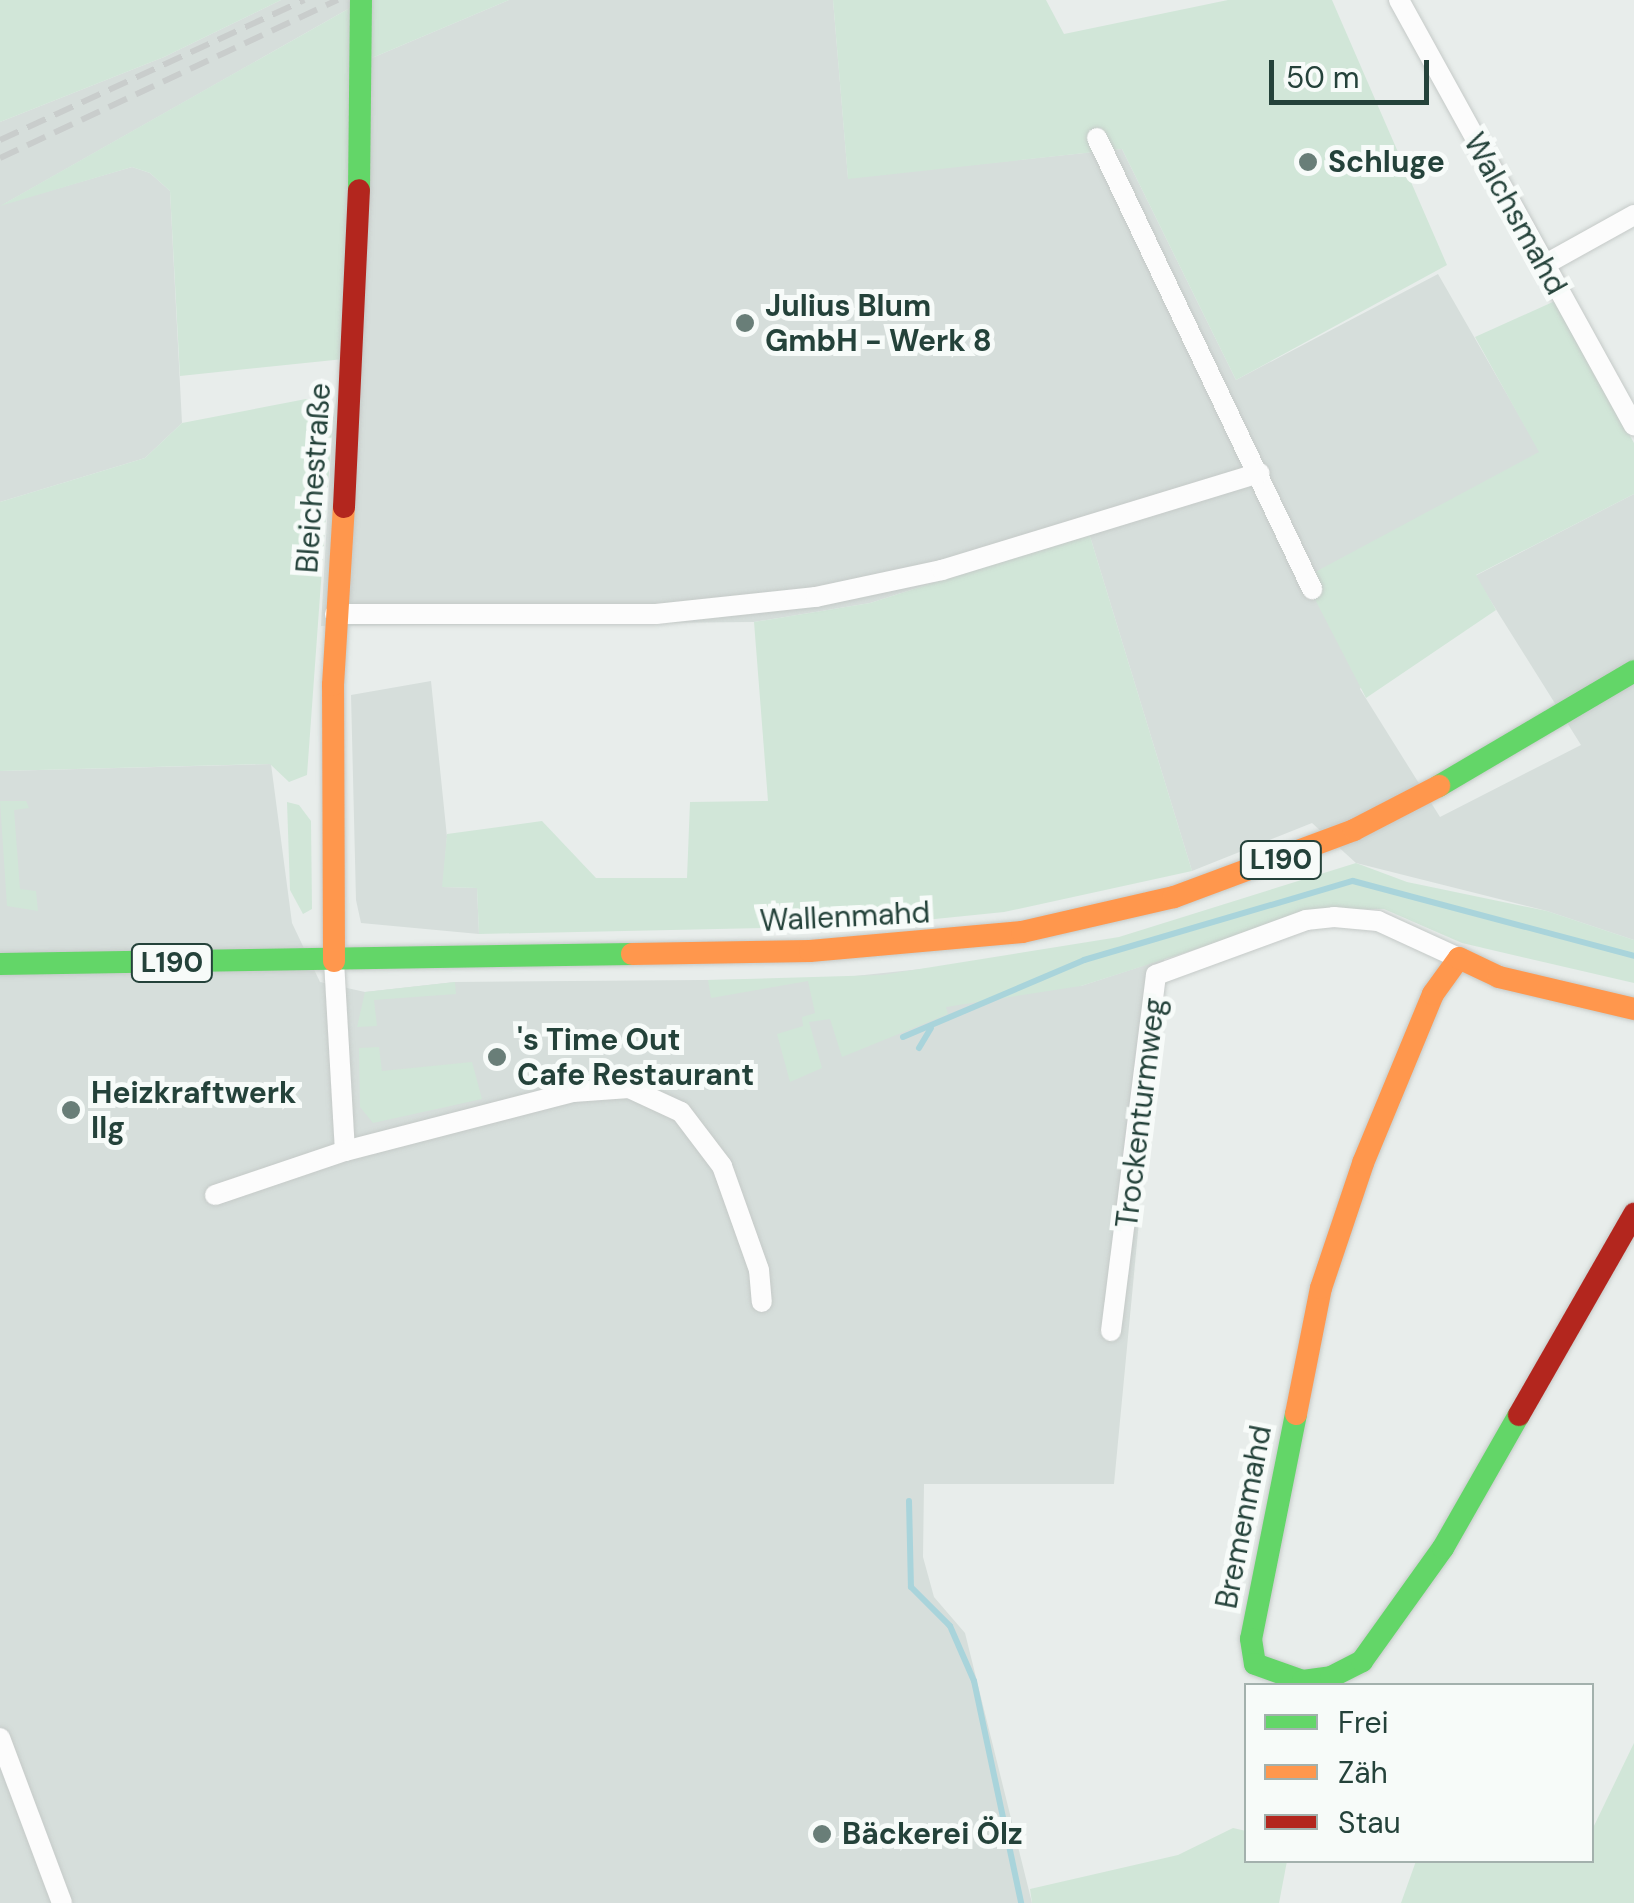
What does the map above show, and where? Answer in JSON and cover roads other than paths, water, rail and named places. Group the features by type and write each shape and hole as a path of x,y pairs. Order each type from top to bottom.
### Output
{"main road":[{"name":"Bleichestraße","path":"334,961 336,614 360,247 361,0"},
{"name":"Wallenmahd","path":"0,964 334,961 908,945 1126,911 1354,830 1451,782 1634,671"},
{"path":"1459,958 1499,977 1634,1008"},
{"name":"Bremenmahd","path":"1459,958 1414,1038 1321,1288 1251,1639 1255,1664 1302,1680 1331,1677 1362,1662 1428,1572 1634,1214"}],"street":[{"name":"Walchsmahd","path":"1400,0 1634,426"},
{"path":"1097,138 1312,589"},
{"path":"1544,265 1634,216"},
{"path":"336,614 656,614 816,597 942,570 1260,473"},
{"name":"Trockenturmweg","path":"1111,1331 1156,976 1291,925 1334,917 1378,920 1459,958"},
{"path":"334,961 344,1150"},
{"path":"215,1195 344,1150 573,1092 629,1088 656,1096 681,1112 722,1166 759,1270 762,1302"},
{"path":"0,1738 62,1903"}],"waterway":[{"path":"903,1037 1084,960 1353,881 1634,956"},
{"path":"919,1048 931,1028"},
{"path":"909,1501 911,1587 950,1626 974,1681 1021,1903"}],"railway":[{"path":"0,140 304,0"},
{"path":"0,158 338,0"}],"place":[{"name":"Schluge","path":"1308,162"},
{"name":"Julius Blum GmbH - Werk 8","path":"745,323"},
{"name":"'s Time Out Cafe Restaurant","path":"497,1057"},
{"name":"Heizkraftwerk Ilg","path":"71,1110"},
{"name":"Bäckerei Ölz","path":"822,1834"}]}
